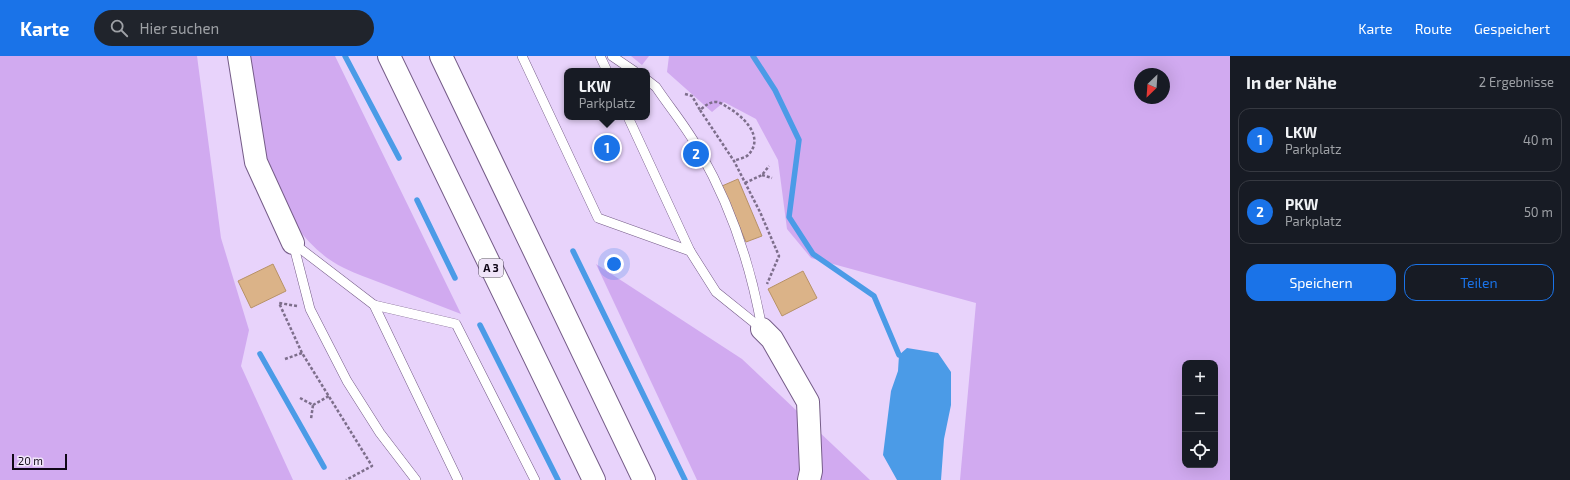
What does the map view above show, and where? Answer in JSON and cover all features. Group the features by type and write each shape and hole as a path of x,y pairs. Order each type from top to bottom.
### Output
{"highway":[{"path":"239,56 256,162 293,243"},
{"name":"A 3","path":"389,56 594,480"},
{"path":"441,56 644,480"},
{"path":"762,329 772,339 808,402 811,471 809,480"}],"lane":[{"path":"522,56 598,218 690,251"},
{"path":"600,56 606,68"},
{"path":"612,56 630,68"},
{"path":"650,82 656,87 700,151 737,228 756,294 762,329"},
{"path":"629,120 690,251 716,292 762,329"},
{"path":"293,243 374,305 456,324 535,480"},
{"path":"293,243 310,309 346,381 380,433 416,480"},
{"path":"374,305 458,480"}],"path":[{"path":"685,94 692,96 734,161 760,212 779,256 763,293 756,294"},
{"path":"700,110 709,103 718,102 738,112 747,121 754,135 754,146 747,156 734,161"},
{"path":"745,183 762,175 769,166"},
{"path":"762,175 772,178"},
{"path":"310,309 279,303 302,353 372,466 346,480"},
{"path":"285,359 302,353"},
{"path":"311,419 313,406 328,396"},
{"path":"300,398 313,406"}],"shaded area":[{"path":"0,56 197,56 221,238 249,330 241,366 293,480 0,480"},
{"path":"245,56 335,56 461,314 344,268 319,251 299,230 283,204 272,176 256,115"},
{"path":"631,56 649,56 642,65"},
{"path":"669,56 1230,56 1230,480 960,480 976,303 811,258 787,229 778,160 756,119 724,102 712,112 667,72"},
{"path":"596,264 742,359 870,480 697,480"}],"water":[{"path":"907,348 938,353 951,372 951,405 944,439 941,480 897,480 883,455 891,391 898,371 899,355"}],"building":[{"path":"738,179 762,236 746,242 722,186"},
{"path":"273,264 286,291 251,308 238,281"},
{"path":"803,271 817,298 782,316 768,289"}],"waterway":[{"path":"345,56 399,158"},
{"path":"753,56 775,90 799,140 789,217 813,254 874,296 899,355"},
{"path":"417,200 455,278"},
{"path":"573,251 685,480"},
{"path":"480,325 558,480"},
{"path":"260,354 324,467"}],"place":[{"name":"LKW","path":"607,148"},
{"name":"PKW","path":"696,154"}]}
